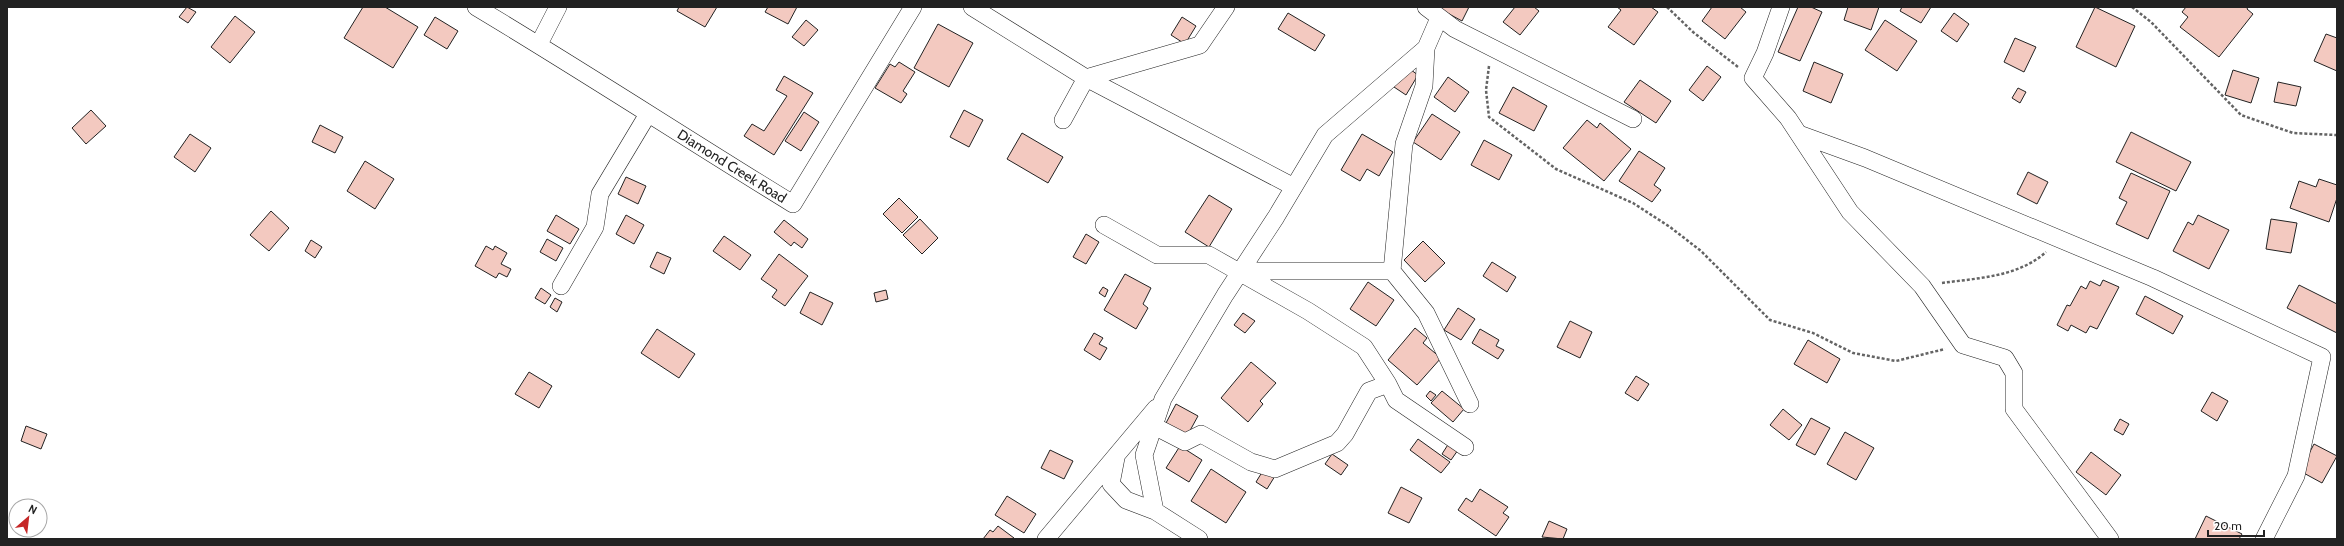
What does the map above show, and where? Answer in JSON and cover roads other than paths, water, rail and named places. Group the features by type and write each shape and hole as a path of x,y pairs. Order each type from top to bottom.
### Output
{"street":[{"name":"Diamond Creek Road","path":"476,7 539,44 793,204 913,7"},
{"path":"539,44 558,7"},
{"path":"972,7 1086,78 1294,188"},
{"path":"1063,120 1086,78 1200,45 1226,7"},
{"path":"1781,7 1765,53 1753,78 1799,134 1850,212 1922,286 1963,345 2006,358 2014,373 2014,409 2110,539"},
{"path":"1470,404 1426,313 1392,271 1404,144 1424,86 1426,48 1432,12 1455,29 1633,119"},
{"path":"1046,539 1116,458 1163,399 1240,271 1294,188 1325,134 1426,48"},
{"path":"561,286 595,227 600,194 648,114"},
{"path":"1799,134 1865,158 2153,278 2322,357 2296,476 2264,539"},
{"path":"1104,225 1157,255 1209,255 1240,271 1364,347 1388,384 1396,400 1465,447"},
{"path":"1240,271 1392,271"},
{"path":"1154,426 1185,442 1201,434 1251,462 1275,469 1337,444 1345,434 1369,391 1388,384"},
{"path":"1155,511 1144,455 1163,399"},
{"path":"1116,458 1111,484 1126,500 1155,511 1199,539"}]}
